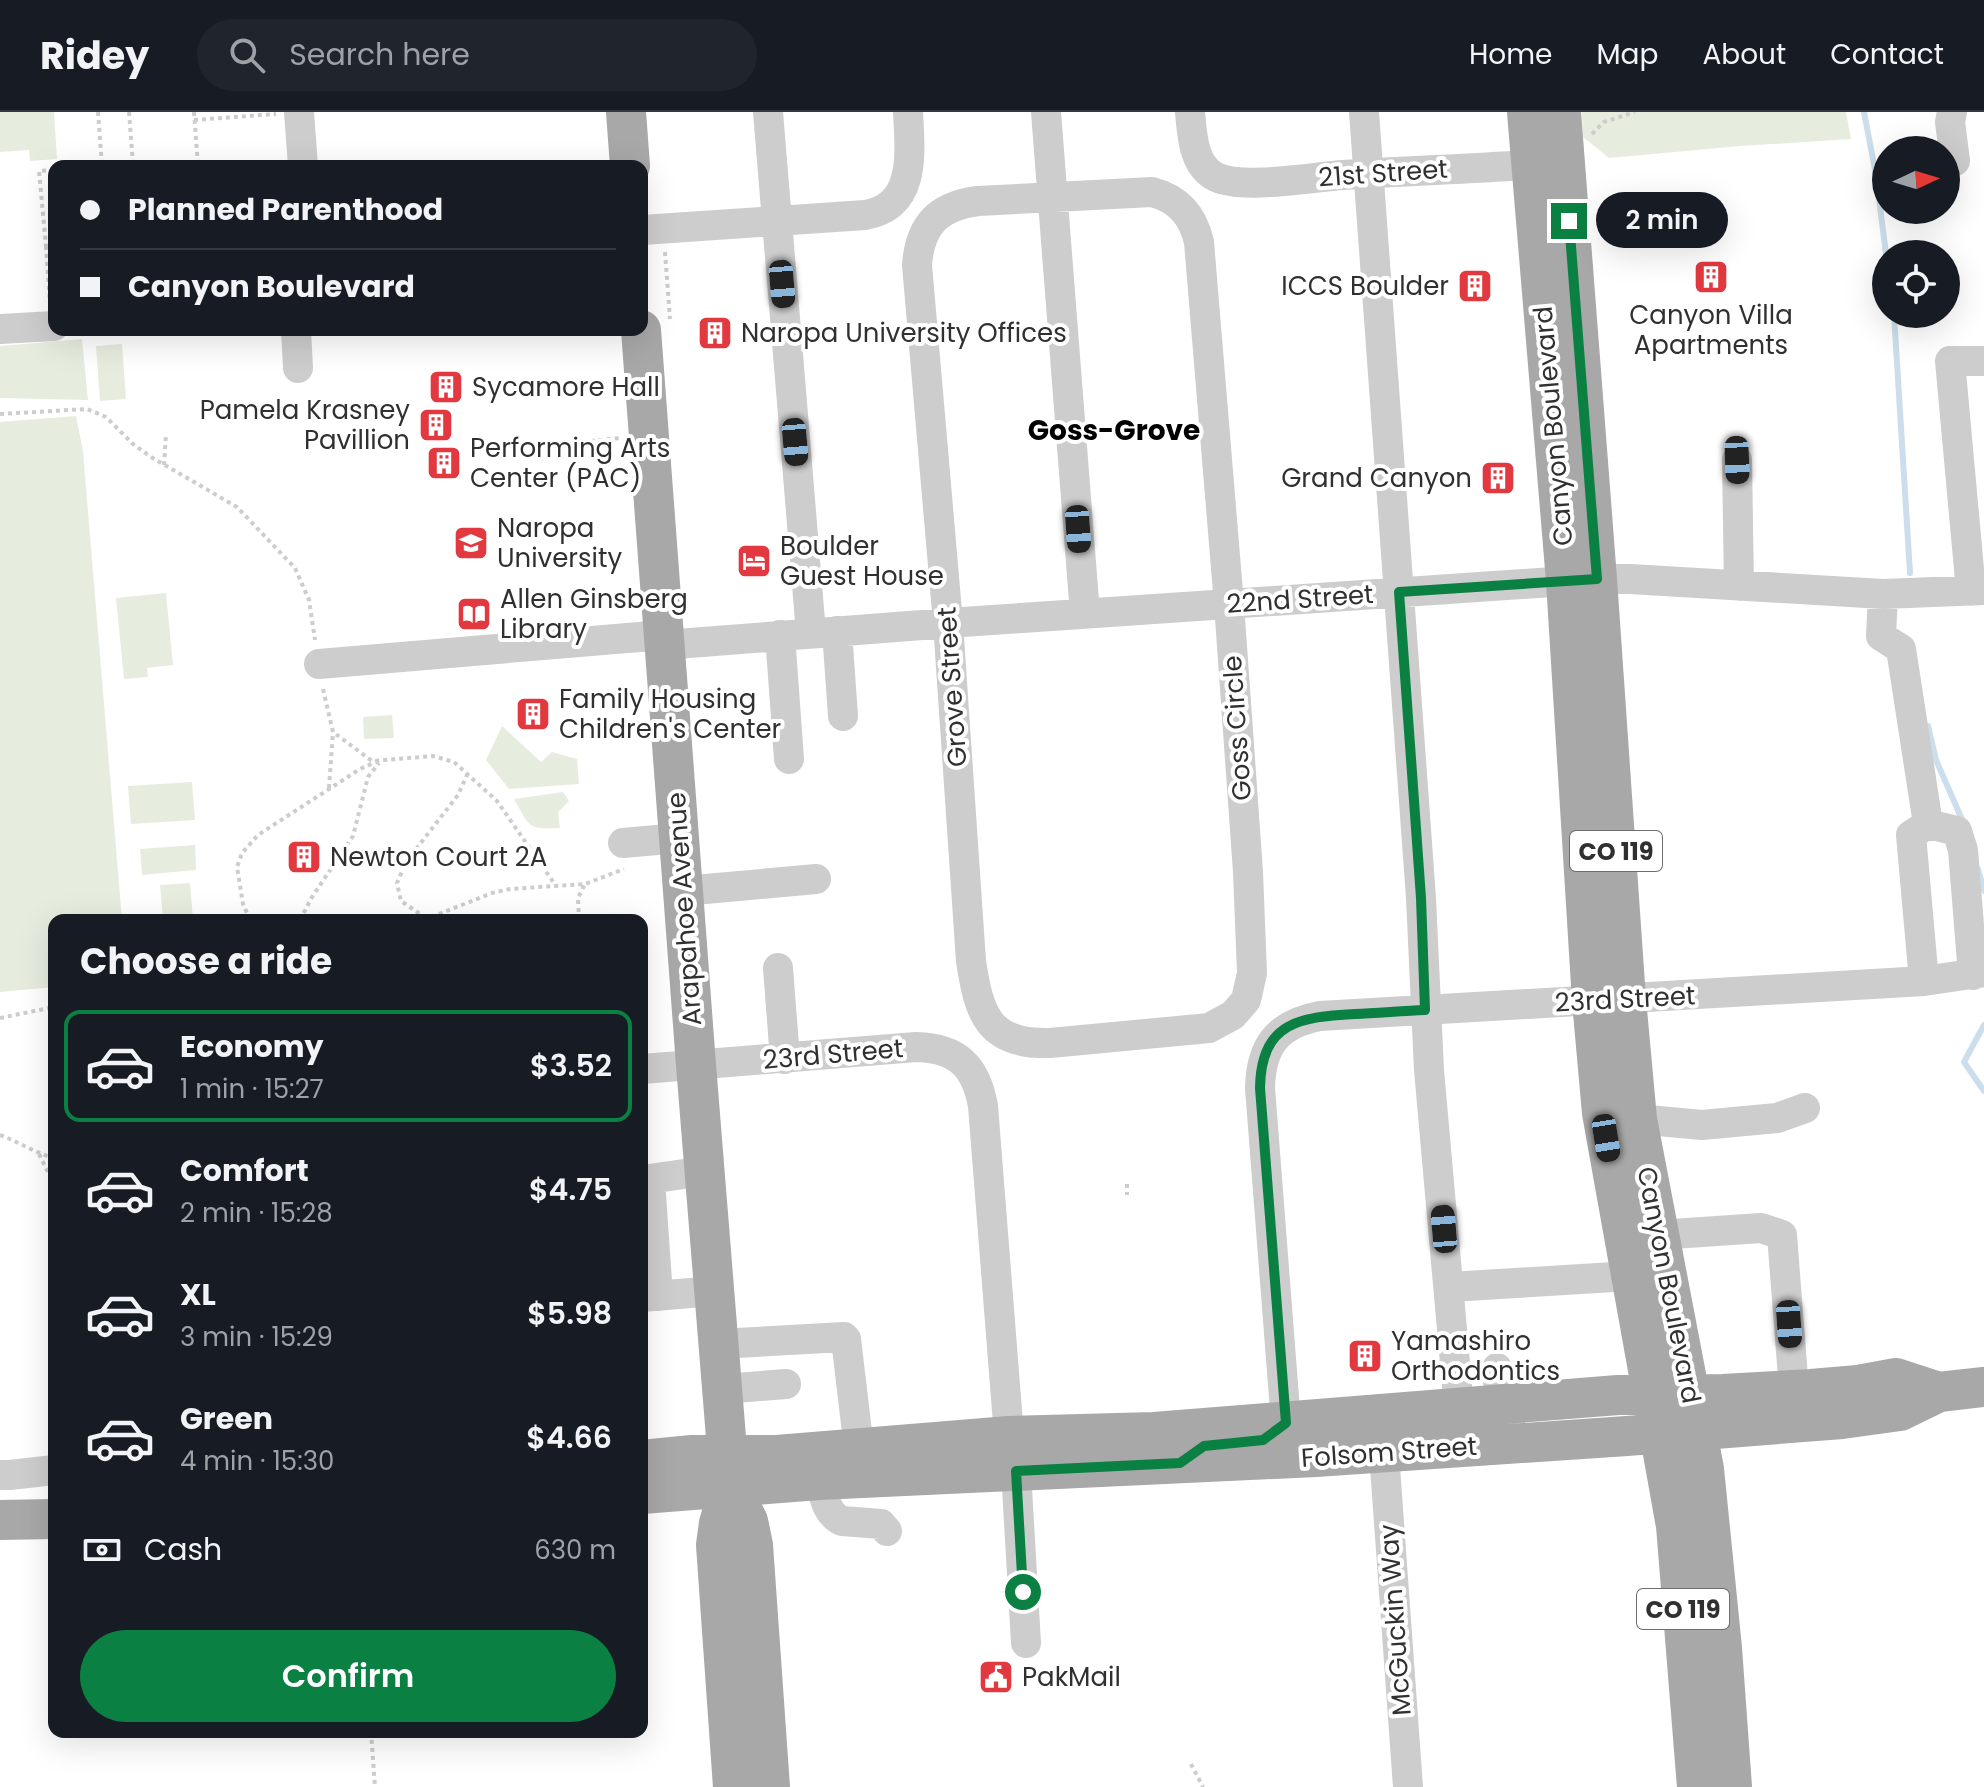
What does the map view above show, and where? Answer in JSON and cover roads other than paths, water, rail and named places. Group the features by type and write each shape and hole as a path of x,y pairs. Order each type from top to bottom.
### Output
{"main road":[{"path":"626,112 630,160"},
{"name":"Canyon Boulevard","path":"1527,112 1548,163 1581,580 1609,1000 1602,1113 1630,1276 1675,1414 1707,1493 1732,1787"},
{"name":"Canyon Boulevard","path":"1548,163 1561,112"},
{"name":"Arapahoe Avenue","path":"641,336 729,1471 716,1545 733,1787"},
{"name":"Canyon Boulevard","path":"1609,1000 1637,1119 1658,1235 1675,1414 1676,1526 1697,1787"},
{"name":"Folsom Street","path":"648,1492 777,1455 859,1449 1013,1453 1180,1463 1384,1453 1675,1414 1794,1390 1858,1385 1896,1378 1939,1392"},
{"name":"Folsom Street","path":"648,1459 692,1455 729,1471 819,1480 1154,1432 1459,1408 1498,1387 1618,1395 1675,1414 1842,1419 1900,1411 1939,1392 1984,1387"},
{"name":"Arapahoe Avenue","path":"729,1471 748,1521 753,1545 770,1787"},
{"path":"0,1520 48,1519"}],"street":[{"path":"299,112 303,160"},
{"path":"768,112 776,220 824,632 843,716"},
{"path":"648,230 883,210 902,191 909,164 908,112"},
{"path":"1046,112 1085,614"},
{"name":"21st Street","path":"1190,112 1193,143 1200,161 1213,176 1243,183 1548,163"},
{"path":"1364,112 1421,898 1429,1070 1459,1408"},
{"path":"1952,112 1952,136"},
{"name":"Goss Circle","path":"999,1030 1017,1041 1050,1043 1209,1028 1231,1016 1246,1000 1252,973 1229,604 1196,226 1186,210 1166,195 1152,192 1053,197"},
{"name":"Grove Street","path":"999,1030 980,1008 971,961 948,623 917,265 924,232 936,216 959,204 1053,197"},
{"path":"0,329 48,319"},
{"path":"296,336 298,368"},
{"path":"1978,591 1950,361 1984,361"},
{"path":"1737,460 1739,586"},
{"name":"22nd Street","path":"319,664 1581,580 1630,579 1883,594 1978,591"},
{"path":"1883,594 1881,636 1901,649 1928,824"},
{"path":"780,635 789,759"},
{"path":"1924,981 1911,835 1928,824 1957,831 1963,850 1978,973"},
{"path":"624,856 679,838"},
{"path":"683,891 816,879"},
{"path":"778,968 785,1059"},
{"name":"23rd Street","path":"1286,1423 1260,1088 1264,1059 1273,1041 1301,1020 1320,1016 1924,981 1978,973"},
{"name":"23rd Street","path":"648,1069 916,1047 950,1053 966,1065 979,1087 983,1106 1013,1453"},
{"path":"1637,1119 1702,1125 1777,1118 1805,1108"},
{"path":"648,1180 705,1171"},
{"path":"1658,1235 1761,1228 1782,1235 1794,1390"},
{"path":"648,1238 650,1296 715,1291"},
{"path":"1450,1287 1630,1276"},
{"path":"719,1344 841,1336 846,1339 859,1449"},
{"path":"723,1389 786,1384"},
{"path":"1180,1463 1204,1446 1263,1440 1286,1423"},
{"path":"1013,1453 1026,1643"},
{"name":"McGuckin Way","path":"1384,1453 1408,1787"},
{"path":"0,1475 48,1471"},
{"path":"819,1480 831,1514 836,1519 881,1524 887,1531"}],"waterway":[{"path":"1864,112 1884,240"},
{"path":"1895,328 1910,573"},
{"path":"1928,726 1936,760 1964,824"},
{"path":"1978,869 1984,891"},
{"path":"1984,1025 1964,1062 1984,1091"}],"place":[{"name":"Canyon Villa Apartments","path":"1711,277"},
{"name":"ICCS Boulder","path":"1475,286"},
{"name":"Naropa University Offices","path":"715,333"},
{"name":"Sycamore Hall","path":"446,387"},
{"name":"Pamela Krasney Pavillion","path":"436,425"},
{"name":"Performing Arts Center (PAC)","path":"444,463"},
{"name":"Grand Canyon","path":"1498,478"},
{"name":"Naropa University","path":"471,543"},
{"name":"Boulder Guest House","path":"754,561"},
{"name":"Allen Ginsberg Library","path":"474,614"},
{"name":"Family Housing Children's Center","path":"533,714"},
{"name":"Newton Court 2A","path":"304,857"},
{"name":"Yamashiro Orthodontics","path":"1365,1356"},
{"name":"PakMail","path":"996,1677"}],"district":[{"name":"Goss-Grove","path":"1114,430"}]}
